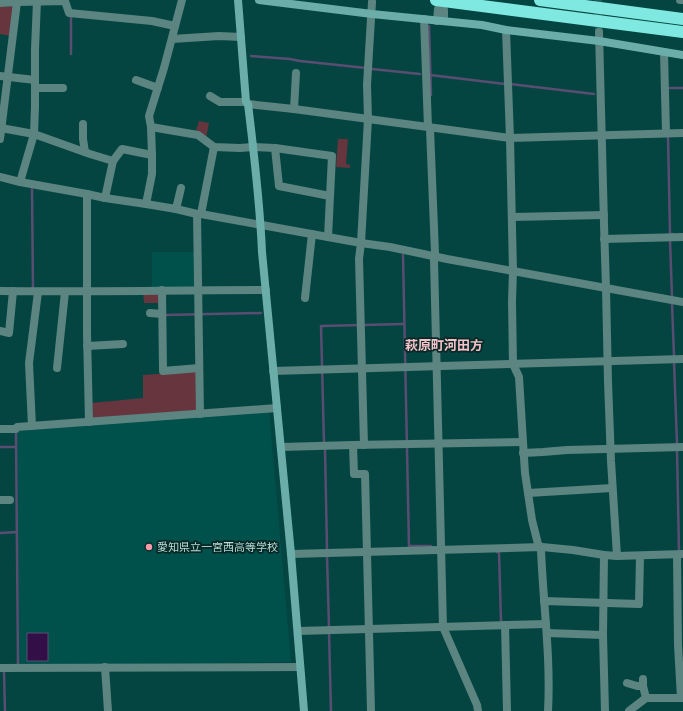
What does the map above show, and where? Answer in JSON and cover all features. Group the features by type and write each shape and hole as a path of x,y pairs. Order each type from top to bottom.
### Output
{"highway":[{"path":"540,0 683,19"},
{"path":"439,7 683,32"}],"street":[{"path":"0,3 65,0 69,13 152,20 175,26"},
{"path":"146,204 152,174 151,127 149,116 182,0"},
{"path":"238,0 247,103 261,225 262,252 291,554 304,711"},
{"path":"258,0 599,41 683,55"},
{"path":"20,182 34,134 37,1"},
{"path":"0,139 4,77 17,2"},
{"path":"364,445 359,259 368,119 367,85 372,2"},
{"path":"439,7 440,21"},
{"path":"424,19 428,128 430,130 434,257 443,627 477,705 478,711"},
{"path":"506,30 512,217 514,364 519,377 522,442 528,493 538,548 541,549 549,657 548,711"},
{"path":"598,32 610,449 616,556"},
{"path":"172,39 241,37"},
{"path":"664,52 666,133"},
{"path":"294,109 296,73"},
{"path":"4,77 63,88"},
{"path":"136,80 158,88"},
{"path":"210,96 220,102 247,103 510,138 683,133"},
{"path":"83,124 85,152"},
{"path":"151,127 198,135 214,148 276,148 332,156 328,237"},
{"path":"1,128 34,134 113,161"},
{"path":"200,414 199,214 214,148"},
{"path":"276,148 279,186 330,196"},
{"path":"106,198 113,161 122,149 152,155"},
{"path":"0,177 106,198 390,247 434,257 683,302"},
{"path":"176,209 181,188"},
{"path":"87,194 89,422"},
{"path":"512,217 604,215"},
{"path":"306,298 312,234"},
{"path":"604,239 683,237"},
{"path":"162,290 163,371 199,368"},
{"path":"0,291 65,292 266,290"},
{"path":"0,331 9,332 12,291"},
{"path":"32,426 29,363 38,292"},
{"path":"57,368 65,292"},
{"path":"150,313 162,314"},
{"path":"88,346 123,344"},
{"path":"273,371 683,359"},
{"path":"0,429 16,429 17,427 277,408"},
{"path":"281,447 522,442"},
{"path":"353,445 354,474 365,474 371,711"},
{"path":"523,453 567,450 683,447"},
{"path":"528,493 612,488"},
{"path":"0,500 10,500"},
{"path":"291,554 542,547 616,556 680,555 678,645 682,698 646,698 629,711"},
{"path":"604,555 604,711"},
{"path":"544,601 639,604 640,556"},
{"path":"298,631 546,624"},
{"path":"505,625 507,711"},
{"path":"547,633 603,635"},
{"path":"0,668 300,667"},
{"path":"105,668 108,711"},
{"path":"626,683 637,686 643,682 646,698"}],"shaded area":[{"path":"13,6 10,36 0,34 0,7"},
{"path":"199,121 209,123 206,138 196,131"},
{"path":"338,139 348,139 346,164 350,165 350,168 336,167"},
{"path":"152,252 195,252 197,288 152,288"},
{"path":"143,291 161,291 161,303 144,303"},
{"path":"197,371 196,411 93,418 92,403 143,398 143,375"},
{"name":"愛知県立一宮西高等学校","path":"269,411 291,662 19,665 17,431"},
{"path":"27,633 48,633 48,661 27,661"}],"waterway":[{"path":"71,16 71,54"},
{"path":"429,26 431,95"},
{"path":"251,56 366,68"},
{"path":"372,69 420,74"},
{"path":"430,75 505,84 505,82"},
{"path":"510,84 594,94"},
{"path":"667,88 683,88"},
{"path":"668,136 670,234 673,234"},
{"path":"31,289 33,289 32,189"},
{"path":"670,240 672,296"},
{"path":"403,255 409,546 431,546"},
{"path":"672,303 674,356"},
{"path":"165,317 165,315 261,313"},
{"path":"324,443 321,326 404,324"},
{"path":"674,362 677,444"},
{"path":"16,434 18,665 16,665"},
{"path":"0,447 16,447"},
{"path":"325,449 327,549"},
{"path":"677,450 679,552"},
{"path":"0,533 17,532"},
{"path":"497,552 499,552 501,621"},
{"path":"327,556 329,627"},
{"path":"329,632 331,711"},
{"path":"4,672 5,711"}],"tunnel":[{"path":"598,0 599,32"}],"place":[{"name":"愛知県立一宮西高等学校","path":"149,547"}],"district":[{"name":"萩原町河田方","path":"444,345"}]}
